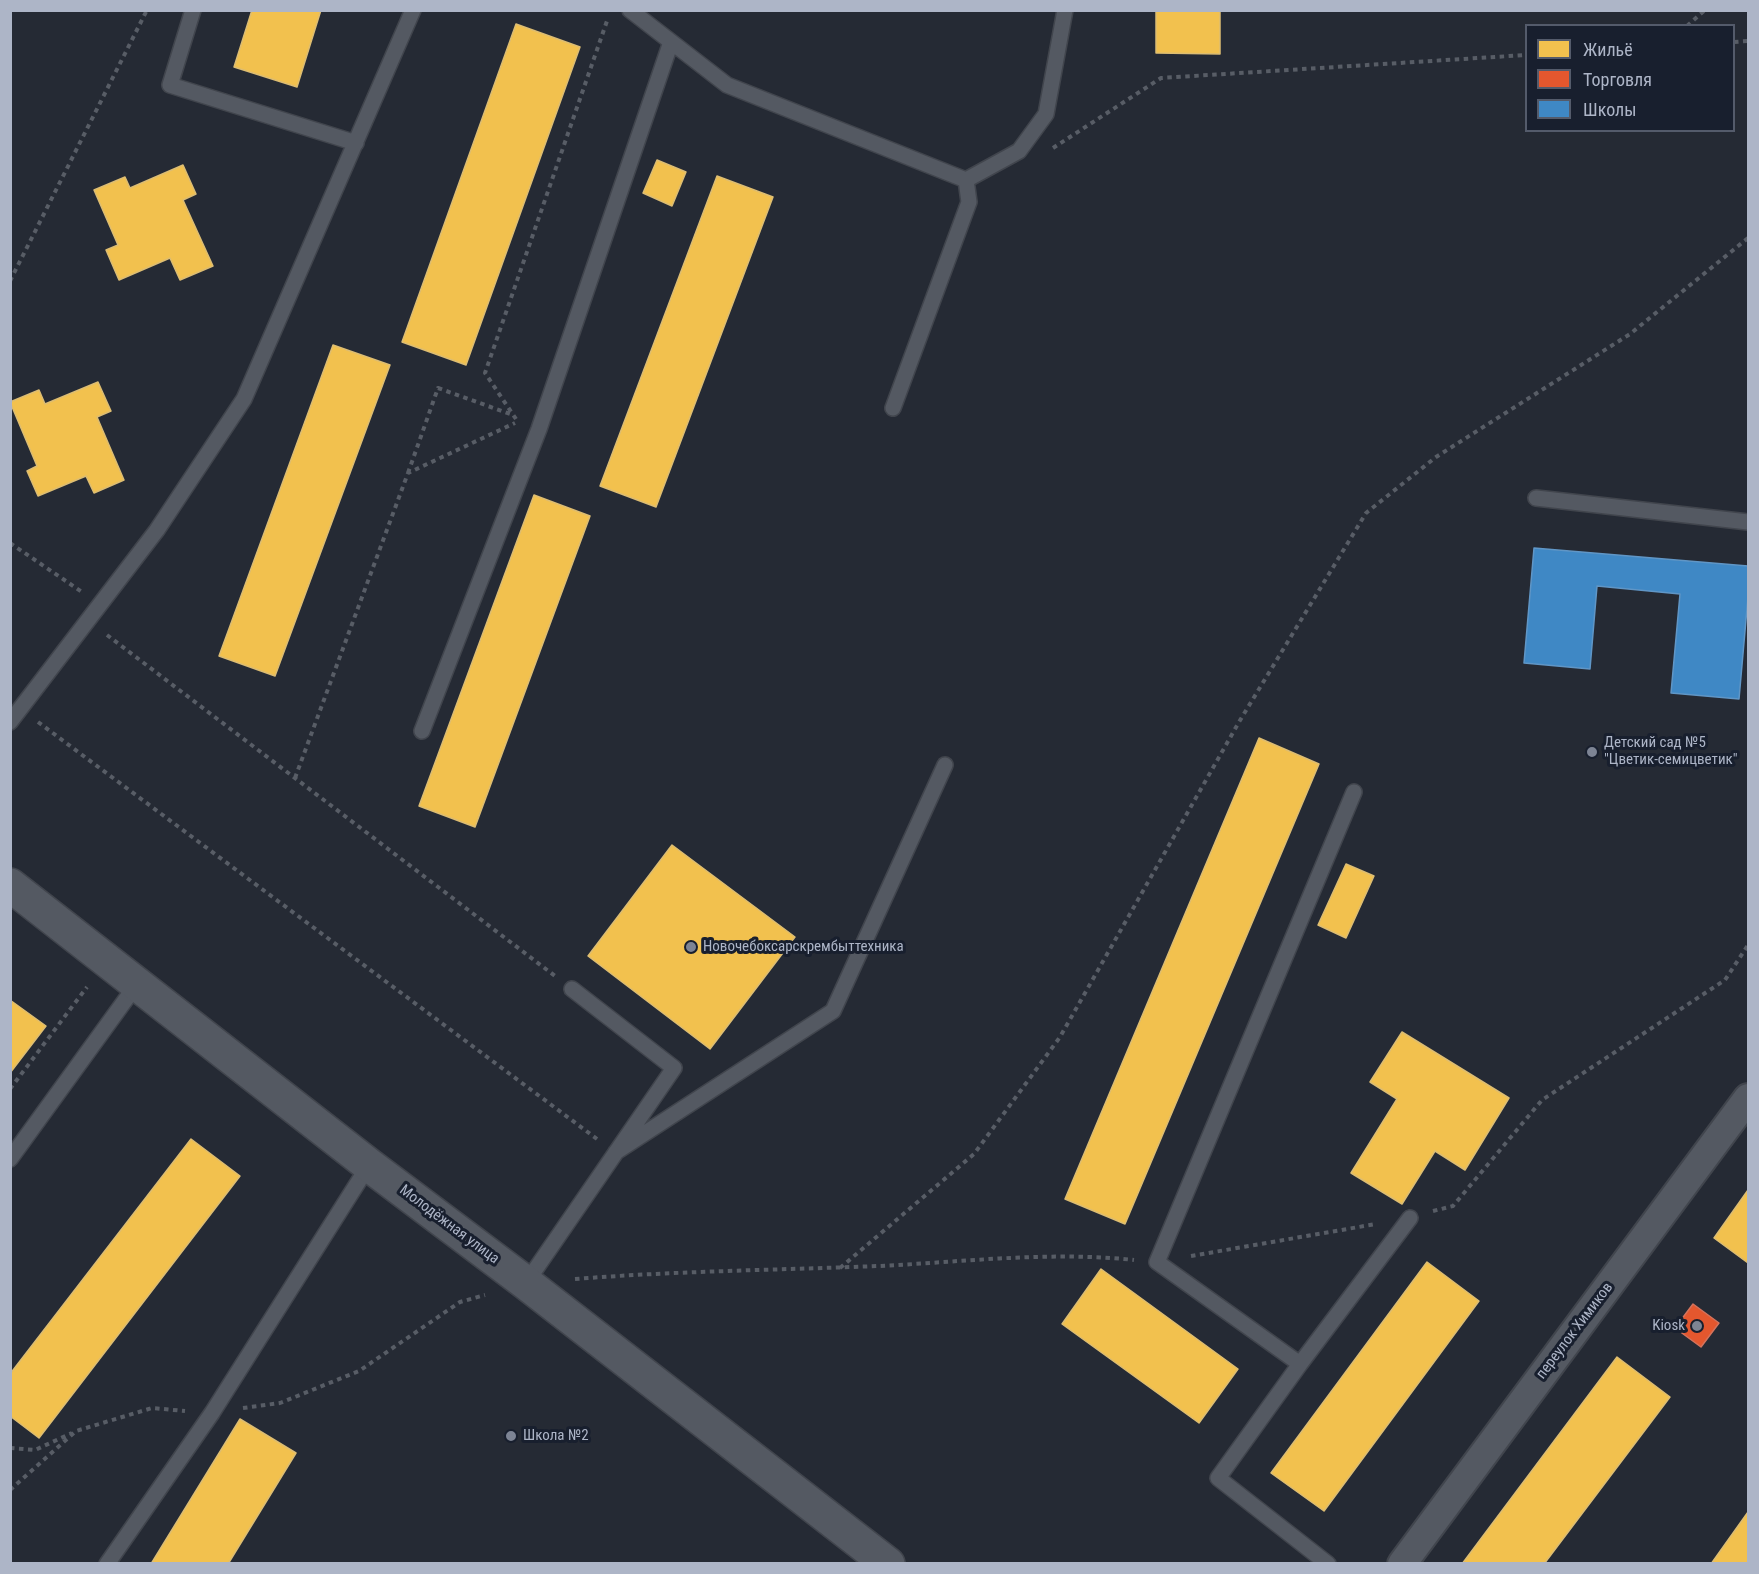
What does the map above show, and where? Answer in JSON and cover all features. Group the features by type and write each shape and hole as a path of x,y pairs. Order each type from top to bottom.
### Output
{"street":[{"name":"Молодёжная улица","path":"10,885 369,1165 526,1283 888,1563"},
{"name":"переулок Химиков","path":"1402,1563 1749,1098"}],"lane":[{"path":"194,10 170,85 356,143"},
{"path":"10,722 157,530 244,399 413,10"},
{"path":"630,10 727,85 966,180"},
{"path":"966,180 1019,151 1046,114 1065,10"},
{"path":"422,731 539,429 671,42"},
{"path":"893,408 969,202 966,180"},
{"path":"1536,498 1749,522"},
{"path":"616,1152 833,1011 945,765"},
{"path":"1300,1364 1157,1262 1354,792"},
{"path":"10,1159 137,984"},
{"path":"526,1283 674,1068 572,989"},
{"path":"107,1563 212,1413 369,1165"},
{"path":"1329,1563 1218,1478 1410,1218"}],"path":[{"path":"10,281 147,10"},
{"path":"408,473 518,422 485,373 611,10"},
{"path":"1689,24 1705,10"},
{"path":"1050,150 1161,78 1525,55"},
{"path":"840,1268 974,1154 1060,1037 1239,722 1366,513 1436,458 1630,334 1749,238"},
{"path":"295,778 438,388 513,414"},
{"path":"10,543 100,604"},
{"path":"88,620 572,989"},
{"path":"21,709 616,1152"},
{"path":"10,1089 89,984"},
{"path":"10,1448 34,1450 76,1431"}],"building: Жильё":[{"path":"252,10 321,10 297,87 234,67"},
{"path":"1156,10 1220,10 1220,54 1156,53"},
{"path":"516,24 580,47 466,365 402,342"},
{"path":"657,160 686,172 672,206 643,193"},
{"path":"183,165 196,194 183,200 213,266 180,280 170,258 119,280 106,250 118,245 94,190 125,177 130,188"},
{"path":"717,176 773,197 656,507 600,486"},
{"path":"333,345 390,365 275,676 219,656"},
{"path":"98,382 111,411 97,417 124,480 94,493 86,476 38,496 27,471 37,466 10,402 39,390 45,404"},
{"path":"534,495 590,516 475,827 419,806"},
{"path":"1259,738 1319,764 1125,1224 1065,1199"},
{"name":"Новочебоксарскрембыттехника","path":"672,845 795,937 710,1049 588,956"},
{"path":"1346,864 1374,876 1346,938 1318,925"},
{"path":"10,1000 46,1026 10,1073"},
{"path":"1402,1032 1509,1098 1465,1170 1435,1151 1402,1204 1351,1173 1397,1099 1370,1082"},
{"path":"191,1139 240,1176 39,1438 10,1416 10,1374"},
{"path":"1748,1190 1748,1263 1714,1238"},
{"path":"1427,1262 1479,1301 1324,1511 1271,1473"},
{"path":"1101,1269 1238,1369 1199,1423 1062,1324"},
{"path":"1617,1357 1670,1397 1544,1564 1462,1564"},
{"path":"240,1419 296,1453 228,1564 151,1564"},
{"path":"1748,1512 1748,1564 1711,1564"}],"building: Торговля":[{"name":"Kiosk","path":"1693,1304 1719,1323 1701,1347 1675,1328"}],"building: Школы":[{"path":"1534,548 1748,566 1748,597 1739,699 1671,693 1680,594 1597,586 1590,669 1524,663"}],"place":[{"name":"Детский сад №5 \"Цветик-семицветик\"","path":"1592,752"},
{"name":"Новочебоксарскрембыттехника","path":"691,947"},
{"name":"Kiosk","path":"1697,1326"},
{"name":"Школа №2","path":"511,1436"}]}
